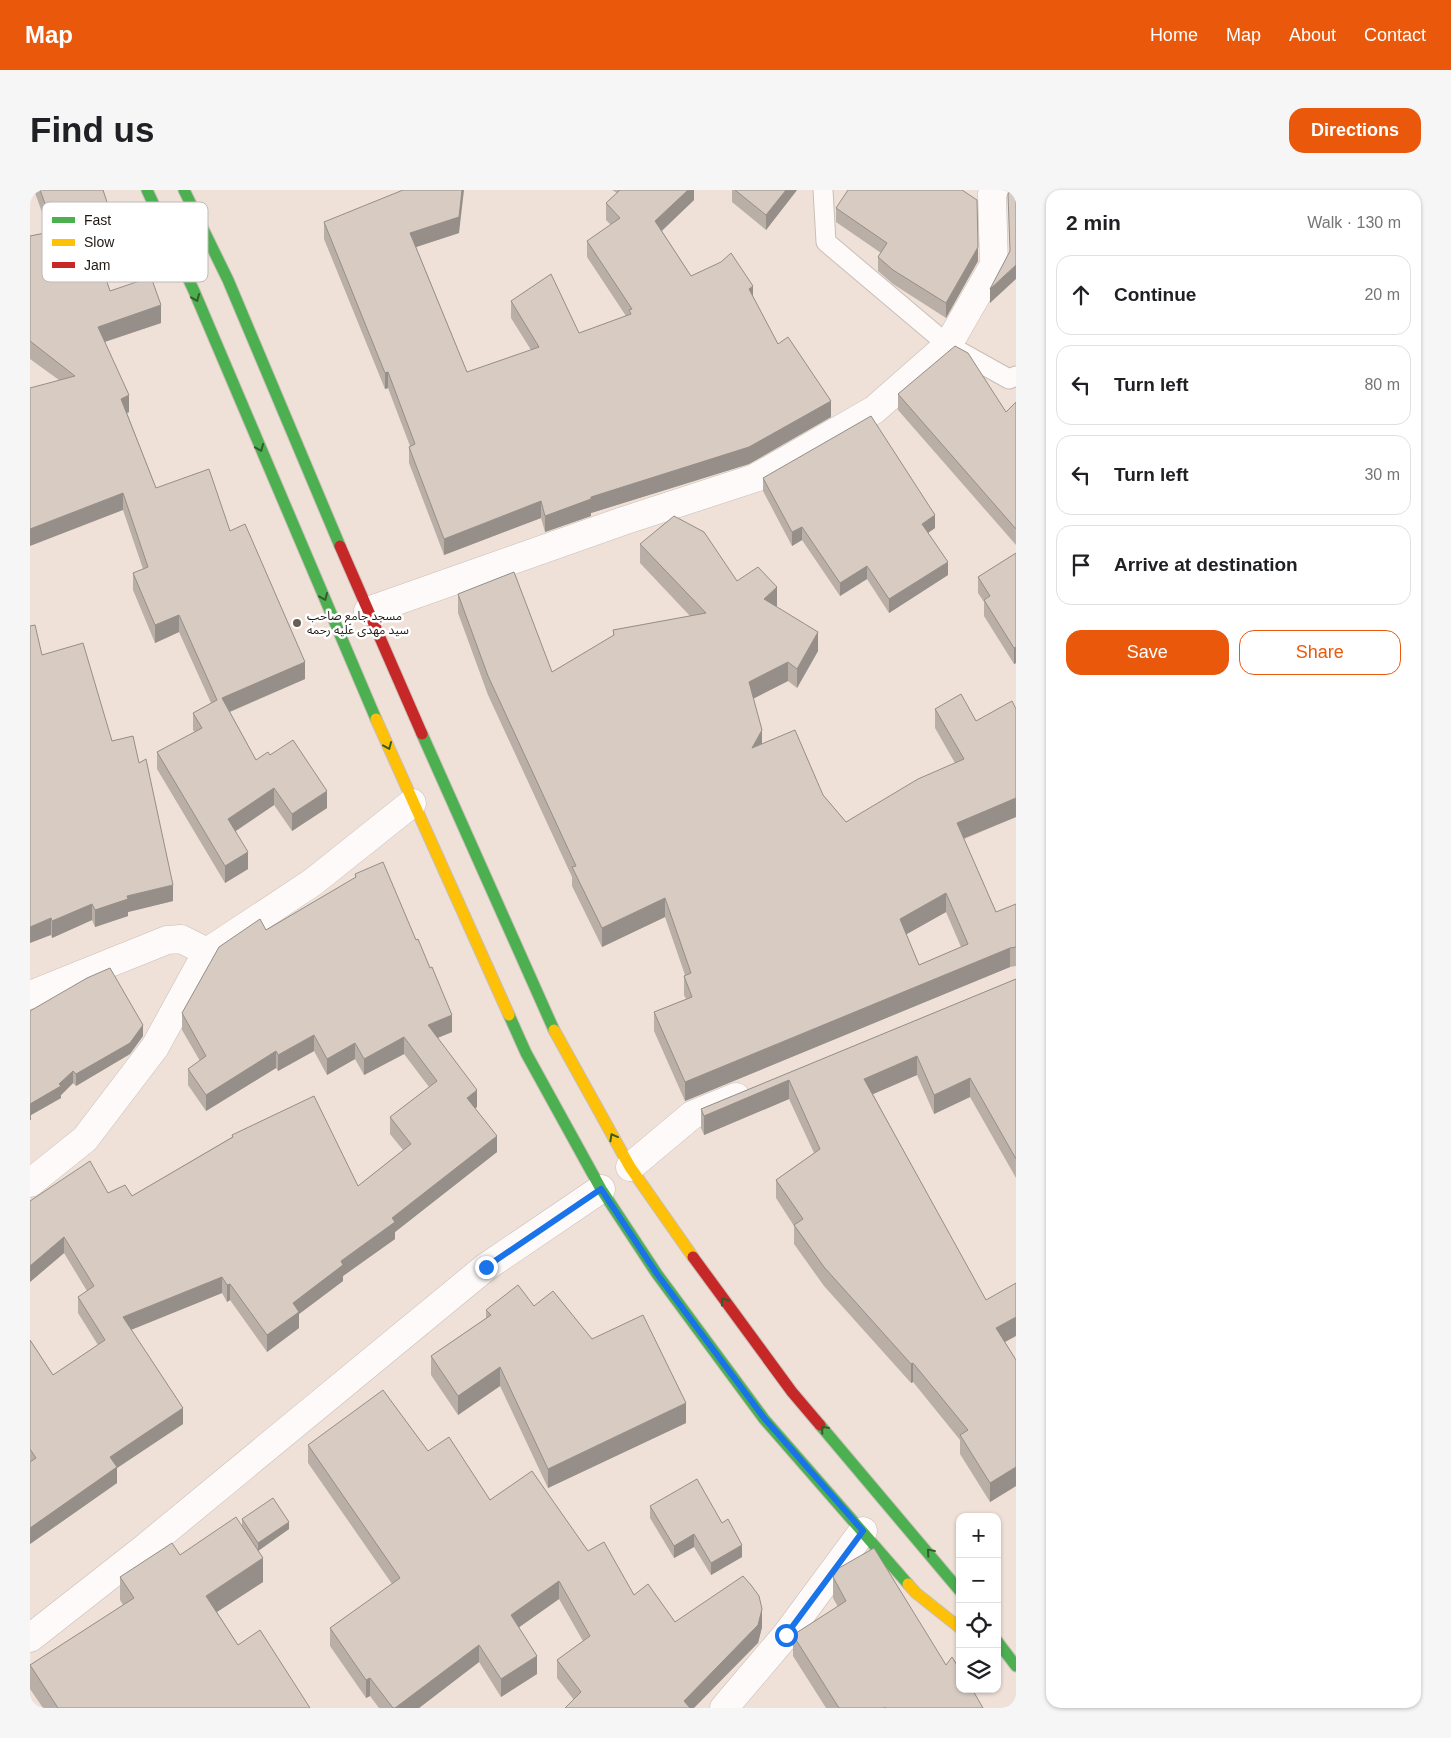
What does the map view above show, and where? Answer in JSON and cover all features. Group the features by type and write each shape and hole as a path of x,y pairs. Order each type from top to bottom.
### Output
{"main road":[{"path":"147,190 153,202"},
{"path":"184,190 190,202"},
{"path":"208,239 228,280 368,611 558,1039 630,1168 688,1251 792,1392 956,1586"},
{"path":"190,282 412,803 526,1053 601,1189 657,1274 764,1418 916,1593 956,1625"},
{"path":"1001,1646 1016,1666"},
{"path":"1001,1661 1016,1673"}],"street":[{"path":"368,611 614,524 755,478 874,410 948,345 994,265 992,194 994,190"},
{"path":"30,1183 85,1139 97,1124 155,1047 207,952 313,882 412,803"},
{"path":"30,995 167,940 181,938 207,952"},
{"path":"630,1168 692,1115 755,1089"},
{"path":"30,1638 141,1551 486,1267 601,1189"},
{"path":"724,1708 786,1635 863,1531"}],"lane":[{"path":"823,190 826,242 948,345 1009,379 1016,376"}],"building":[{"path":"40,190 103,190 107,202 44,202"},
{"path":"403,190 462,190 459,217 410,233 467,372 539,347 511,301 551,274 579,333 631,314 629,310 632,309 587,241 620,218 606,203 620,190 688,190 655,221 691,276 721,262 731,253 753,286 749,289 778,344 788,337 831,401 749,447 591,497 591,499 545,516 541,501 444,539 409,447 415,444 388,372 385,373 324,222"},
{"path":"735,190 786,190 766,215"},
{"path":"848,190 962,190 977,200 978,247 946,303 893,270 878,257 887,243 836,208"},
{"path":"1011,190 1016,190 1016,265 990,289 1010,251 1008,194"},
{"path":"42,234 42,282 107,282 110,291 136,282 153,282 161,305 98,327 129,395 121,399 156,488 209,469 230,531 245,524 305,662 222,698 256,760 268,752 270,755 293,740 327,791 292,814 274,788 228,819 248,852 225,866 157,752 202,728 193,713 217,700 179,615 155,625 133,573 148,567 123,493 30,529 30,388 75,376 30,341 30,236"},
{"path":"955,346 968,353 1006,412 1016,402 1016,529 898,394"},
{"path":"871,416 935,515 922,524 948,562 889,599 867,566 840,583 802,527 792,532 763,478"},
{"path":"674,516 704,532 737,581 758,567 777,587 764,599 818,632 797,669 788,662 749,682 762,730 752,748 795,730 823,795 846,822 918,779 964,759 935,709 961,694 976,721 1012,701 1016,709 1016,798 957,823 996,912 1016,904 1016,947 685,1082 654,1012 692,997 684,976 691,973 665,898 602,928 572,867 576,866 488,676 458,594 514,572 552,672 614,635 613,630 706,613 640,544","holes":["946,893 968,944 919,965 900,919"]},
{"path":"1016,553 1016,647 1014,648 984,600 990,596 978,577"},
{"path":"35,625 42,655 83,643 112,741 133,736 139,763 146,759 173,885 127,896 128,899 95,910 92,904 52,921 51,918 30,927 30,626"},
{"path":"383,862 416,940 418,939 430,968 432,967 452,1015 428,1025 477,1090 467,1098 497,1136 392,1218 395,1222 341,1261 343,1265 293,1303 299,1312 267,1335 230,1284 227,1285 222,1277 123,1317 183,1408 110,1457 117,1467 30,1528 30,1462 36,1458 30,1449 30,1340 53,1375 105,1340 78,1297 94,1286 64,1237 30,1266 30,1201 90,1161 108,1193 125,1185 132,1196 233,1137 232,1135 314,1096 358,1186 411,1144 390,1117 437,1081 404,1037 364,1059 355,1043 327,1059 314,1035 278,1055 276,1051 206,1095 188,1069 206,1056 182,1013 219,947 260,919 266,930 356,877 355,874"},
{"path":"110,968 143,1025 130,1043 76,1074 73,1071 59,1084 61,1086 30,1104 30,1011 87,978"},
{"path":"1016,979 1016,1159 970,1078 934,1095 917,1056 864,1079 986,1300 1016,1283 1016,1317 996,1328 1016,1360 1016,1467 990,1483 960,1435 968,1430 913,1363 911,1364 824,1267 794,1225 803,1219 776,1180 820,1149 789,1080 704,1116 701,1109"},
{"path":"518,1285 534,1306 553,1291 592,1339 643,1315 686,1403 548,1469 500,1367 458,1396 431,1356 491,1315 486,1310"},
{"path":"383,1390 428,1451 449,1437 490,1500 532,1471 588,1551 604,1542 634,1595 648,1584 675,1622 743,1576 759,1596 762,1609 758,1625 684,1701 690,1708 565,1708 581,1692 557,1660 590,1636 559,1581 511,1615 537,1656 501,1679 479,1645 393,1708 370,1678 366,1680 330,1628 400,1578 308,1445"},
{"path":"697,1479 722,1523 728,1519 742,1545 711,1563 694,1534 674,1546 650,1506"},
{"path":"273,1498 289,1522 258,1543 242,1519"},
{"path":"236,1517 263,1558 206,1596 238,1645 260,1630 310,1708 58,1708 30,1665 134,1598 120,1577 172,1543 180,1555"},
{"path":"874,1548 946,1665 952,1657 956,1664 956,1693 974,1693 983,1708 839,1708 793,1635 846,1601 833,1577 839,1568"}],"traffic: fast":[{"path":"147,190 153,202"},
{"path":"184,190 190,202"},
{"path":"208,239 228,280 340,546"},
{"path":"190,282 376,719"},
{"path":"422,734 554,1030"},
{"path":"509,1015 526,1053 601,1189 657,1274 764,1419 908,1584"},
{"path":"820,1425 956,1586"},
{"path":"1001,1646 1016,1666"}],"traffic: slow":[{"path":"376,719 509,1015"},
{"path":"554,1030 630,1167 693,1257"},
{"path":"908,1584 916,1593 956,1625"}],"traffic: jam":[{"path":"340,546 422,734"},
{"path":"693,1257 792,1392 820,1425"}],"place":[{"name":"مسجد جامع صاحب سید مهدی علیه رحمه","path":"297,623"}],"route":[{"path":"486,1267 601,1189 657,1274 764,1418 863,1531 786,1635"}]}
